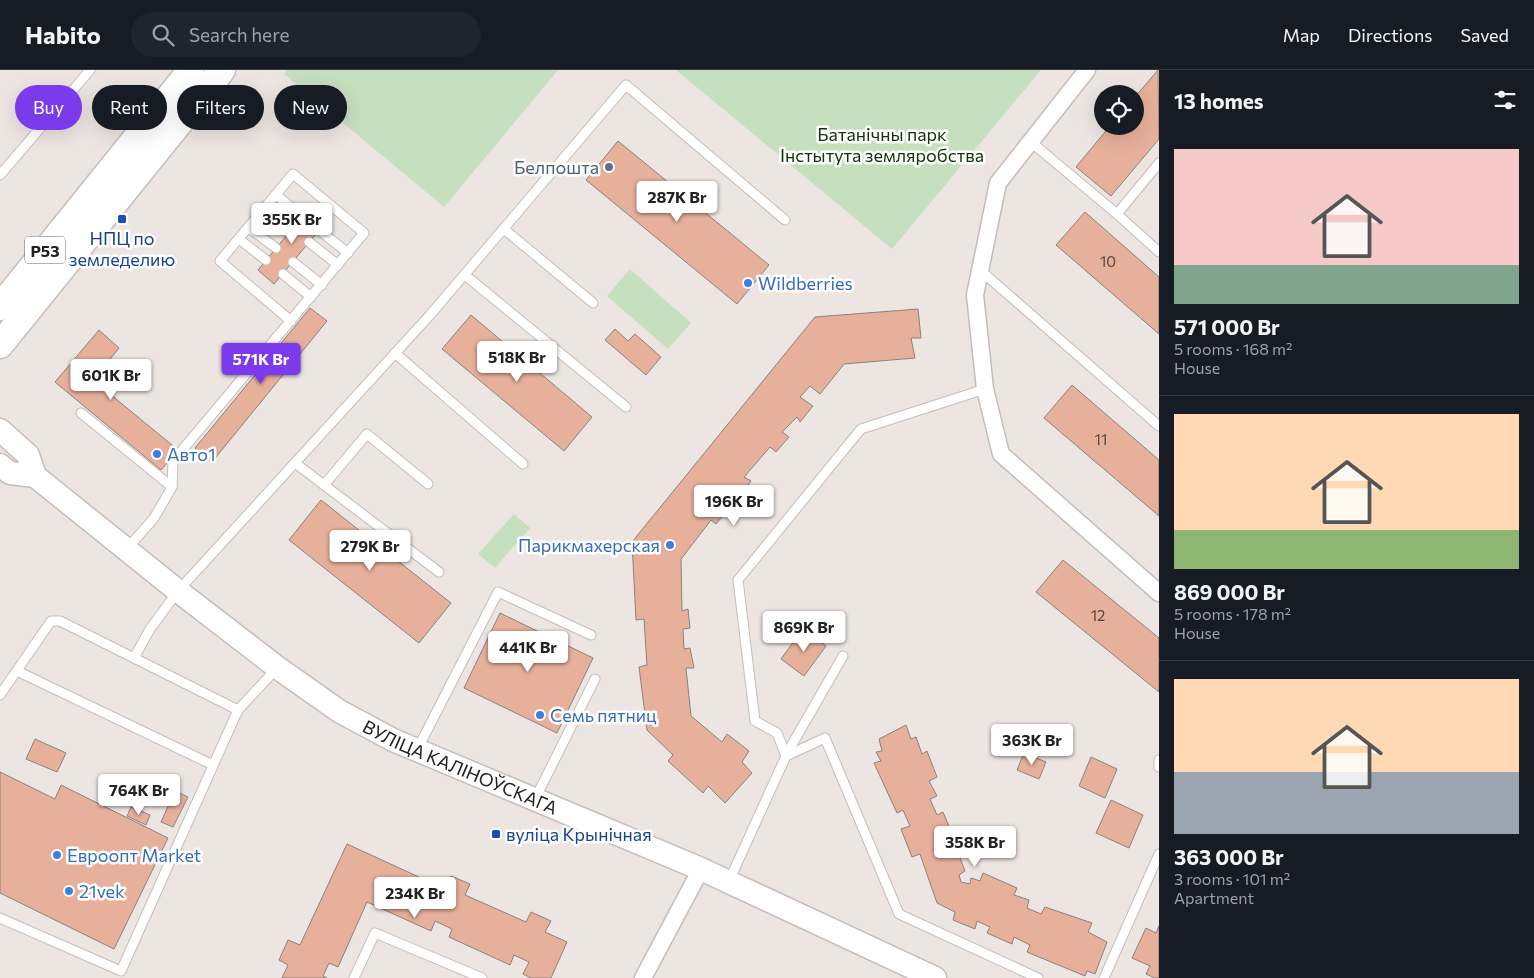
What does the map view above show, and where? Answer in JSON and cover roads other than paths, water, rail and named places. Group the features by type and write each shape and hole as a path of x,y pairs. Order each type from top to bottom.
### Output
{"main road":[{"name":"Р53","path":"0,306 191,70"},
{"name":"Р53","path":"0,345 222,70"}],"street":[{"path":"1087,70 998,183 975,295 985,389 1001,454 1159,593"},
{"name":"ВУЛІЦА КАЛІНОЎСКАГА","path":"0,430 28,455 35,476 178,592 278,668 339,711 392,740 701,869 935,978"},
{"path":"0,465 10,473 35,476"},
{"path":"643,978 701,869"}],"lane":[{"path":"0,175 90,70"},
{"path":"134,658 150,629 178,592 465,275 626,85 785,220"},
{"path":"1031,142 1159,252"},
{"path":"1117,214 1159,163"},
{"path":"126,550 154,518 172,487 173,461 292,321 364,233 293,174 220,262 292,321"},
{"path":"276,195 302,216"},
{"path":"266,207 292,228"},
{"path":"249,228 276,248"},
{"path":"504,229 593,303"},
{"path":"320,230 348,253"},
{"path":"239,239 266,260"},
{"path":"310,242 338,265"},
{"path":"293,262 322,285"},
{"path":"980,270 1159,426"},
{"path":"283,274 311,297"},
{"path":"465,275 626,407"},
{"path":"395,353 523,464"},
{"path":"786,756 777,733 755,721 738,580 861,429 985,389"},
{"path":"82,413 172,487"},
{"path":"324,485 367,434 428,484"},
{"path":"294,463 439,572"},
{"path":"417,750 498,592 590,635"},
{"path":"0,695 51,621 60,621 238,710"},
{"path":"728,882 786,756 843,656"},
{"path":"0,918 121,972 238,710 278,668"},
{"path":"17,671 214,765"},
{"path":"534,799 595,679"},
{"path":"786,756 824,738 899,914 1038,978"},
{"path":"1159,760 1159,767"},
{"path":"1104,978 1159,854"},
{"path":"354,978 375,933 482,978"}],"place":[{"name":"Белпошта","path":"609,167"},
{"name":"НПЦ по земледелию","path":"122,219"},
{"name":"Wildberries","path":"748,283"},
{"name":"Авто1","path":"157,454"},
{"name":"Парикмахерская","path":"670,545"},
{"name":"Семь пятниц","path":"540,715"},
{"name":"вуліца Крынічная","path":"496,834"},
{"name":"Евроопт Market","path":"57,855"},
{"name":"21vek","path":"69,891"}],"park label":[{"name":"Батанічны парк Інстытута земляробства","path":"882,144"}]}
